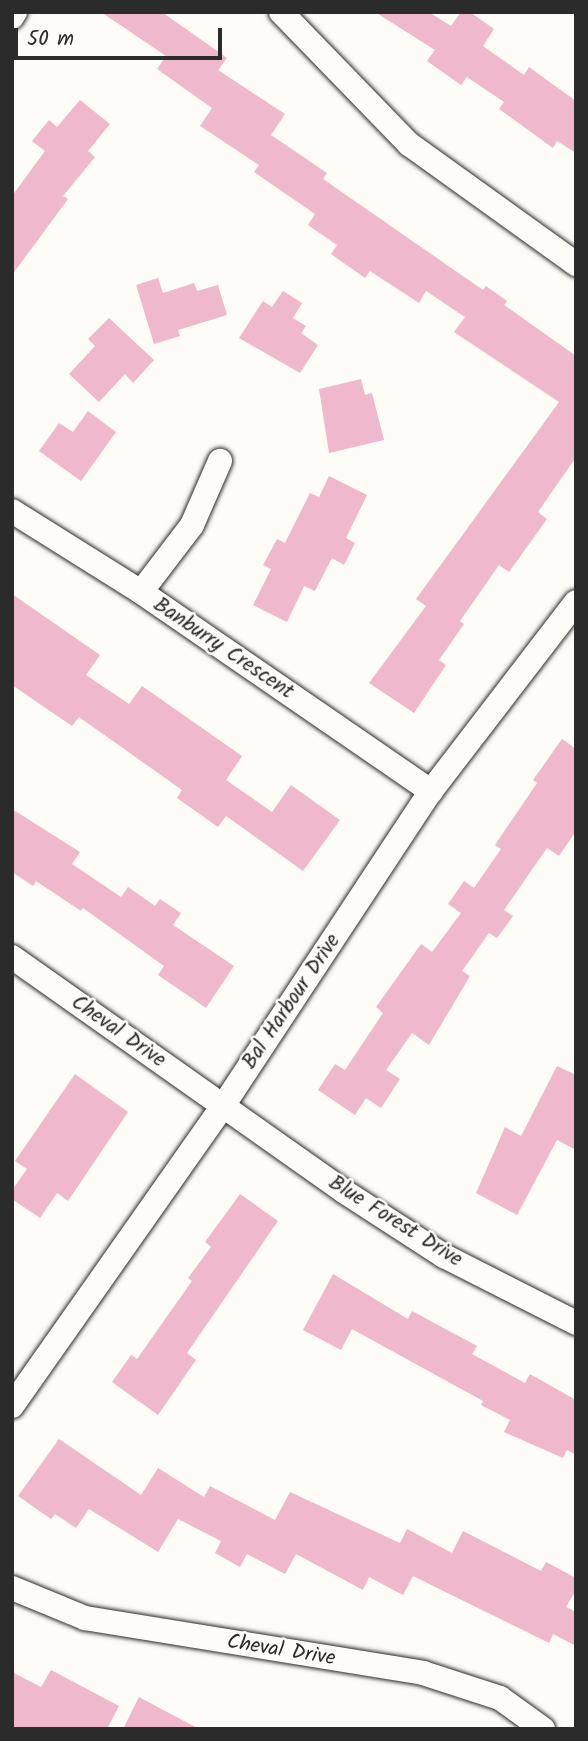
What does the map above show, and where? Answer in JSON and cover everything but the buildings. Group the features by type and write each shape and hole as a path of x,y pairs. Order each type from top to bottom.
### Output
{"street":[{"path":"12,17 15,12"},
{"path":"281,12 409,144 576,264"},
{"path":"141,592 192,525 220,461"},
{"name":"Banburry Crescent","path":"12,511 141,592 431,792"},
{"name":"Bal Harbour Drive","path":"12,1406 223,1106 431,792 576,602"},
{"name":"Cheval Drive","path":"12,957 223,1106"},
{"name":"Blue Forest Drive","path":"223,1106 444,1256 575,1321"},
{"name":"Cheval Drive","path":"12,1588 97,1620 423,1673 500,1698 543,1729"}]}
